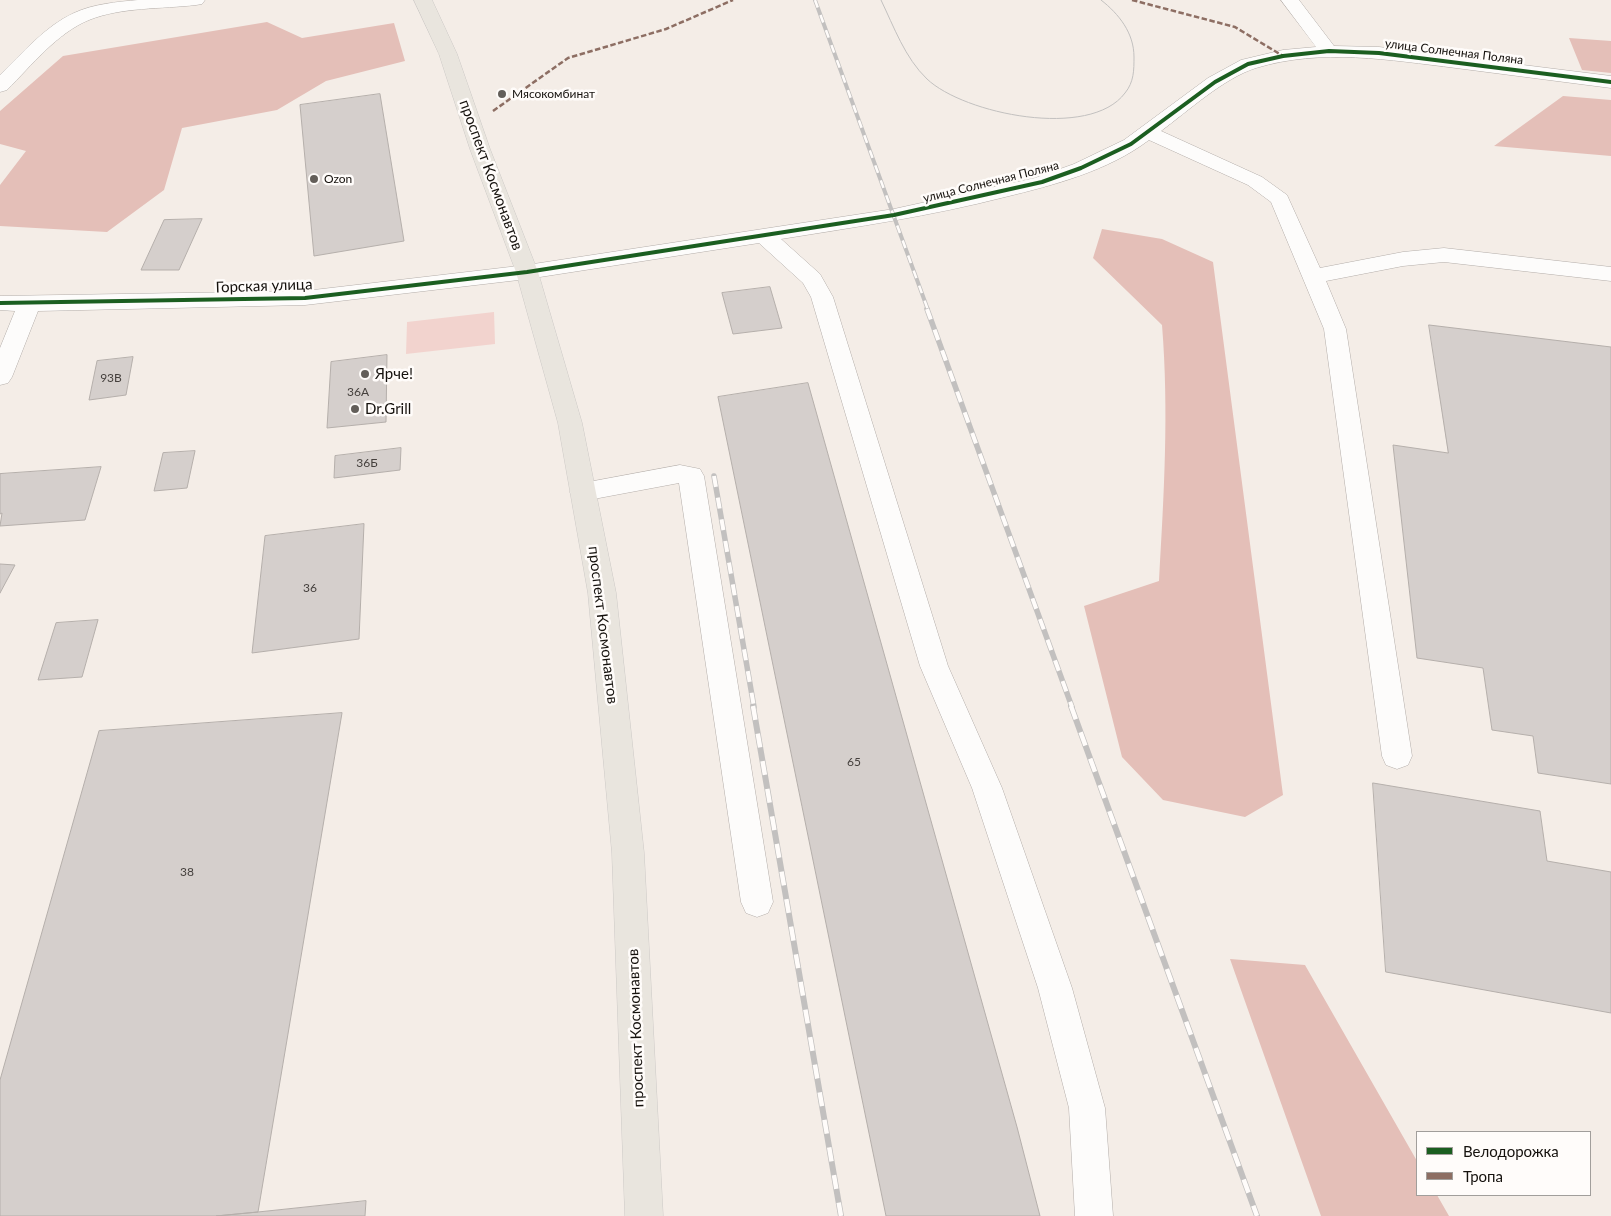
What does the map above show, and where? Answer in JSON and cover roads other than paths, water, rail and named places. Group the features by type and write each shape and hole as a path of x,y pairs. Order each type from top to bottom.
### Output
{"main road":[{"name":"проспект Космонавтов","path":"424,0 448,54 480,149 527,272 570,424 602,593 628,853 644,1216"}],"street":[{"path":"0,86 68,24 82,16 106,10 196,0"},
{"path":"1290,0 1329,51"},
{"name":"улица Солнечная Поляна","path":"527,272 894,215 969,200 1042,182 1089,164 1131,144 1215,82 1248,64 1283,56 1329,51 1379,53 1611,82"},
{"path":"1147,132 1255,181 1280,199 1335,329 1397,756"},
{"path":"764,235 812,279 822,297 934,666 987,788 1055,988 1087,1108 1094,1216"},
{"path":"1313,276 1402,259 1444,255 1611,274"},
{"name":"Горская улица","path":"0,302 29,304 305,298 527,272"},
{"path":"0,377 29,304"},
{"path":"583,492 680,474 692,476 757,902"}],"tram line":[{"path":"881,0 912,62 927,79 945,92 969,103 997,111 1027,117 1057,118 1084,116 1108,107 1125,93 1130,85 1134,67 1131,40 1124,25 1114,11 1101,0"}],"railway":[{"path":"815,0 928,310"},
{"path":"927,309 1072,707"},
{"path":"714,476 754,707"},
{"path":"753,706 841,1216"},
{"path":"1071,706 1257,1216"}],"place":[{"name":"Мясокомбинат","path":"502,94"},
{"name":"Ozon","path":"314,179"},
{"name":"Ярче!","path":"365,374"},
{"name":"Dr.Grill","path":"355,409"}]}
